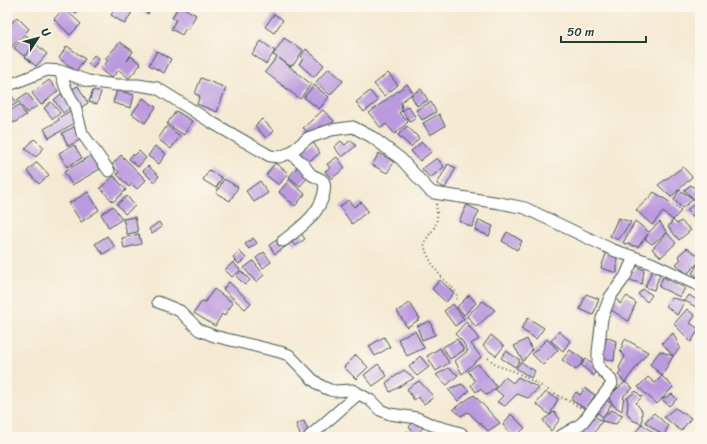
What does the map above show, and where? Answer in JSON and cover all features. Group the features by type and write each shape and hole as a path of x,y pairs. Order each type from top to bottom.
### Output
{"street":[{"path":"7,85 47,70 60,71 88,81 157,88 211,122 270,156 279,157 290,153 308,138 331,130 353,127 372,136 401,160 430,191 434,193 526,208 613,250 634,257 700,286"},
{"path":"60,71 75,106 82,133 110,172"},
{"path":"283,241 299,230 310,218 322,199 325,188 323,181 312,175 290,153"},
{"path":"559,437 578,426 612,384 611,380 598,366 602,318 610,297 625,277 634,257"},
{"path":"158,302 180,311 199,330 214,336 289,355 312,379 330,390 352,390 370,400 380,410 390,414 417,418 432,425 461,433 464,437"},
{"path":"309,436 358,394"}],"path":[{"path":"434,193 437,223 425,240 424,244 429,258 439,274 455,292 457,297 456,302"},
{"path":"488,358 498,366 516,372 589,413"}],"building":[{"path":"69,7 82,7 76,13"},
{"path":"116,7 135,7 125,24 111,15"},
{"path":"136,7 152,7 148,14"},
{"path":"178,7 182,7 196,15 188,29 186,28 182,35 171,29 176,20 172,18"},
{"path":"64,8 81,24 70,35 54,19"},
{"path":"274,14 283,20 274,33 265,27"},
{"path":"17,17 29,29 7,52 7,28"},
{"path":"26,35 35,43 24,56 14,48"},
{"path":"284,38 303,50 294,64 290,66 279,58 311,84 300,99 265,72 277,57 273,55"},
{"path":"261,41 275,51 266,64 252,54"},
{"path":"120,42 133,51 127,61 131,56 141,64 129,78 119,70 111,78 100,69 108,61 105,59"},
{"path":"36,44 47,54 36,66 25,57"},
{"path":"67,46 85,59 76,71 59,58"},
{"path":"306,49 324,65 314,77 299,64 303,59 301,56"},
{"path":"157,51 171,59 164,73 149,65"},
{"path":"94,55 99,59 93,68 88,64"},
{"path":"329,68 343,81 330,95 316,82"},
{"path":"388,73 398,85 384,96 374,84"},
{"path":"201,78 226,88 217,112 197,104 200,96 195,94"},
{"path":"49,80 58,91 41,105 32,93"},
{"path":"407,84 413,93 401,102 402,111 399,113 408,122 395,134 386,124 381,128 369,113"},
{"path":"314,85 329,97 319,109 304,97"},
{"path":"78,86 88,103 80,108 70,90"},
{"path":"421,89 428,100 417,106 411,95"},
{"path":"93,90 101,92 97,104 89,102"},
{"path":"117,90 134,95 131,108 113,103"},
{"path":"370,91 378,101 364,112 356,102"},
{"path":"9,92 17,103 7,110 7,94"},
{"path":"27,93 37,106 27,113 17,100"},
{"path":"61,94 71,107 63,113 54,100"},
{"path":"143,98 156,107 145,123 132,114"},
{"path":"51,102 60,113 53,119 44,108"},
{"path":"431,102 436,112 422,120 416,110"},
{"path":"19,105 26,115 14,123 7,113"},
{"path":"408,106 416,118 410,122 402,111"},
{"path":"72,110 78,121 49,138 44,129 59,120 58,118"},
{"path":"323,110 334,121 327,128 322,126 309,133 303,128"},
{"path":"176,111 192,121 184,135 167,124"},
{"path":"439,114 445,126 430,135 423,123"},
{"path":"262,119 274,131 266,138 255,126"},
{"path":"167,126 180,136 171,149 158,139"},
{"path":"407,126 419,138 411,147 398,135"},
{"path":"74,127 80,140 68,146 62,133"},
{"path":"34,139 44,147 36,157 25,149"},
{"path":"351,140 356,146 342,157 334,147 341,141 345,145"},
{"path":"313,142 320,153 305,164 297,152"},
{"path":"422,142 431,152 420,161 411,151"},
{"path":"74,145 82,158 67,167 59,153"},
{"path":"155,146 166,154 159,164 148,156"},
{"path":"139,151 146,158 138,167 129,159 133,154 134,156"},
{"path":"379,153 394,162 387,173 372,165"},
{"path":"92,155 100,169 72,185 64,172"},
{"path":"121,155 146,180 137,189 132,184 129,187 117,174 119,172 112,165"},
{"path":"337,157 345,168 331,179 325,171 330,168 327,164"},
{"path":"437,158 444,167 430,178 422,169"},
{"path":"37,162 49,175 39,184 27,171"},
{"path":"275,163 288,173 279,185 266,175"},
{"path":"448,164 456,168 445,188 437,184"},
{"path":"299,165 310,175 300,186 289,177"},
{"path":"148,166 159,176 154,182 143,171"},
{"path":"683,167 692,177 671,197 658,185"},
{"path":"209,170 222,178 216,188 203,180"},
{"path":"114,176 126,190 113,202 100,188"},
{"path":"224,179 238,187 230,201 216,193"},
{"path":"289,180 305,194 295,206 279,192"},
{"path":"260,181 268,193 254,202 246,191"},
{"path":"691,185 700,193 694,199 684,190"},
{"path":"679,190 694,199 682,208 674,200"},
{"path":"88,192 99,210 81,222 69,203"},
{"path":"654,192 681,211 673,220 663,212 652,225 636,210"},
{"path":"127,196 135,206 125,214 117,204"},
{"path":"348,200 354,207 361,202 368,211 352,224 340,207"},
{"path":"697,202 700,204 700,217 697,220 687,210"},
{"path":"467,205 479,211 472,227 459,221"},
{"path":"113,206 122,219 109,228 101,214"},
{"path":"135,217 138,232 127,234 123,219"},
{"path":"618,218 631,222 618,240 610,236"},
{"path":"479,220 493,226 489,236 475,230"},
{"path":"673,220 677,224 681,221 691,230 679,240 668,227"},
{"path":"635,221 649,232 660,222 667,233 652,244 645,239 648,234 638,247 623,243"},
{"path":"159,222 162,227 152,234 149,229"},
{"path":"300,232 305,239 295,246 290,239"},
{"path":"507,232 522,241 517,250 502,241"},
{"path":"667,233 676,243 661,257 652,249"},
{"path":"139,234 141,244 124,248 122,238"},
{"path":"107,236 115,247 103,254 95,244"},
{"path":"253,238 257,243 249,249 245,244"},
{"path":"280,238 285,247 275,254 269,245"},
{"path":"687,248 700,257 700,261 687,274 676,264 681,259 678,256"},
{"path":"239,251 246,258 239,264 233,258"},
{"path":"607,251 617,257 617,273 601,268"},
{"path":"264,252 271,262 263,268 256,258"},
{"path":"253,261 264,275 256,282 244,268"},
{"path":"700,261 700,279 692,273"},
{"path":"233,262 240,270 232,277 225,270"},
{"path":"637,266 644,270 642,284 627,279"},
{"path":"241,271 250,280 245,285 236,276"},
{"path":"652,271 660,274 654,290 645,287"},
{"path":"663,277 685,288 680,297 659,287"},
{"path":"440,280 454,293 446,302 432,289"},
{"path":"229,282 251,303 245,309 223,289"},
{"path":"214,289 233,303 224,316 222,314 215,326 194,313 202,301 205,302"},
{"path":"643,289 652,295 647,302 638,294"},
{"path":"586,294 599,299 593,315 580,309"},
{"path":"469,295 476,303 464,315 457,307"},
{"path":"689,295 700,302 696,307 685,301"},
{"path":"627,296 636,303 628,321 610,309 616,298 620,304"},
{"path":"672,298 685,301 677,315 666,306"},
{"path":"483,301 495,310 476,327 467,316"},
{"path":"410,303 420,319 407,327 397,311"},
{"path":"453,304 464,319 455,326 444,311"},
{"path":"687,309 695,316 690,323 699,329 691,342 674,324"},
{"path":"528,318 544,328 536,339 521,329"},
{"path":"430,321 435,335 422,340 417,326"},
{"path":"466,322 479,339 471,344 481,357 462,374 455,361 468,351 463,342 455,334"},
{"path":"415,331 424,348 407,356 398,339"},
{"path":"559,331 570,341 563,351 551,341"},
{"path":"673,333 680,348 673,356 662,343"},
{"path":"491,335 504,346 496,356 483,346"},
{"path":"384,337 390,347 375,356 369,346"},
{"path":"606,337 616,341 614,361 602,358"},
{"path":"457,339 464,350 450,359 443,347"},
{"path":"527,339 532,350 523,361 514,346"},
{"path":"547,339 558,350 543,365 532,354"},
{"path":"625,339 648,352 625,382 618,375 621,372 619,368 625,356 620,351"},
{"path":"440,348 449,363 436,371 427,356"},
{"path":"570,350 584,360 576,370 562,360"},
{"path":"506,351 520,360 515,367 501,358"},
{"path":"660,351 673,356 662,376 650,364"},
{"path":"356,355 368,367 356,379 344,367"},
{"path":"420,356 429,367 417,376 409,367"},
{"path":"586,359 596,367 594,376 581,365"},
{"path":"521,362 535,371 531,378 516,368"},
{"path":"378,364 387,376 373,386 364,375"},
{"path":"478,364 497,387 487,395 480,389 476,392 471,385 475,381 468,371"},
{"path":"448,368 458,375 447,385 436,375"},
{"path":"404,370 414,378 390,392 386,383"},
{"path":"662,376 673,387 657,404 638,387 648,377 655,383"},
{"path":"505,377 513,383 518,377 539,388 528,398 517,394 505,406 497,402 503,396 495,389"},
{"path":"419,381 434,397 424,404 418,397 414,400 407,389"},
{"path":"625,382 633,388 624,395 622,411 614,406 608,397"},
{"path":"462,384 469,391 458,401 448,389"},
{"path":"585,388 595,395 586,409 571,400 576,392 580,395"},
{"path":"636,391 642,397 636,403 642,411 642,424 632,420 627,413 627,398"},
{"path":"546,392 558,399 550,415 536,404"},
{"path":"672,394 677,399 669,406 662,399"},
{"path":"474,395 500,423 488,431 468,412 461,416 453,409"},
{"path":"605,400 612,403 603,417 595,411"},
{"path":"675,408 691,418 681,431 664,417"},
{"path":"611,410 623,415 616,424 602,421 601,419"},
{"path":"554,412 560,419 551,431 543,420"},
{"path":"654,413 668,426 664,436 645,422"},
{"path":"511,414 525,428 514,437 503,425"},
{"path":"593,415 602,421 592,437 585,437 578,432"},
{"path":"416,419 423,428 415,435 409,427"},
{"path":"304,421 309,434 301,437 296,424"},
{"path":"642,424 655,434 652,437 637,437 634,434"},
{"path":"407,431 415,437 403,437"}]}
